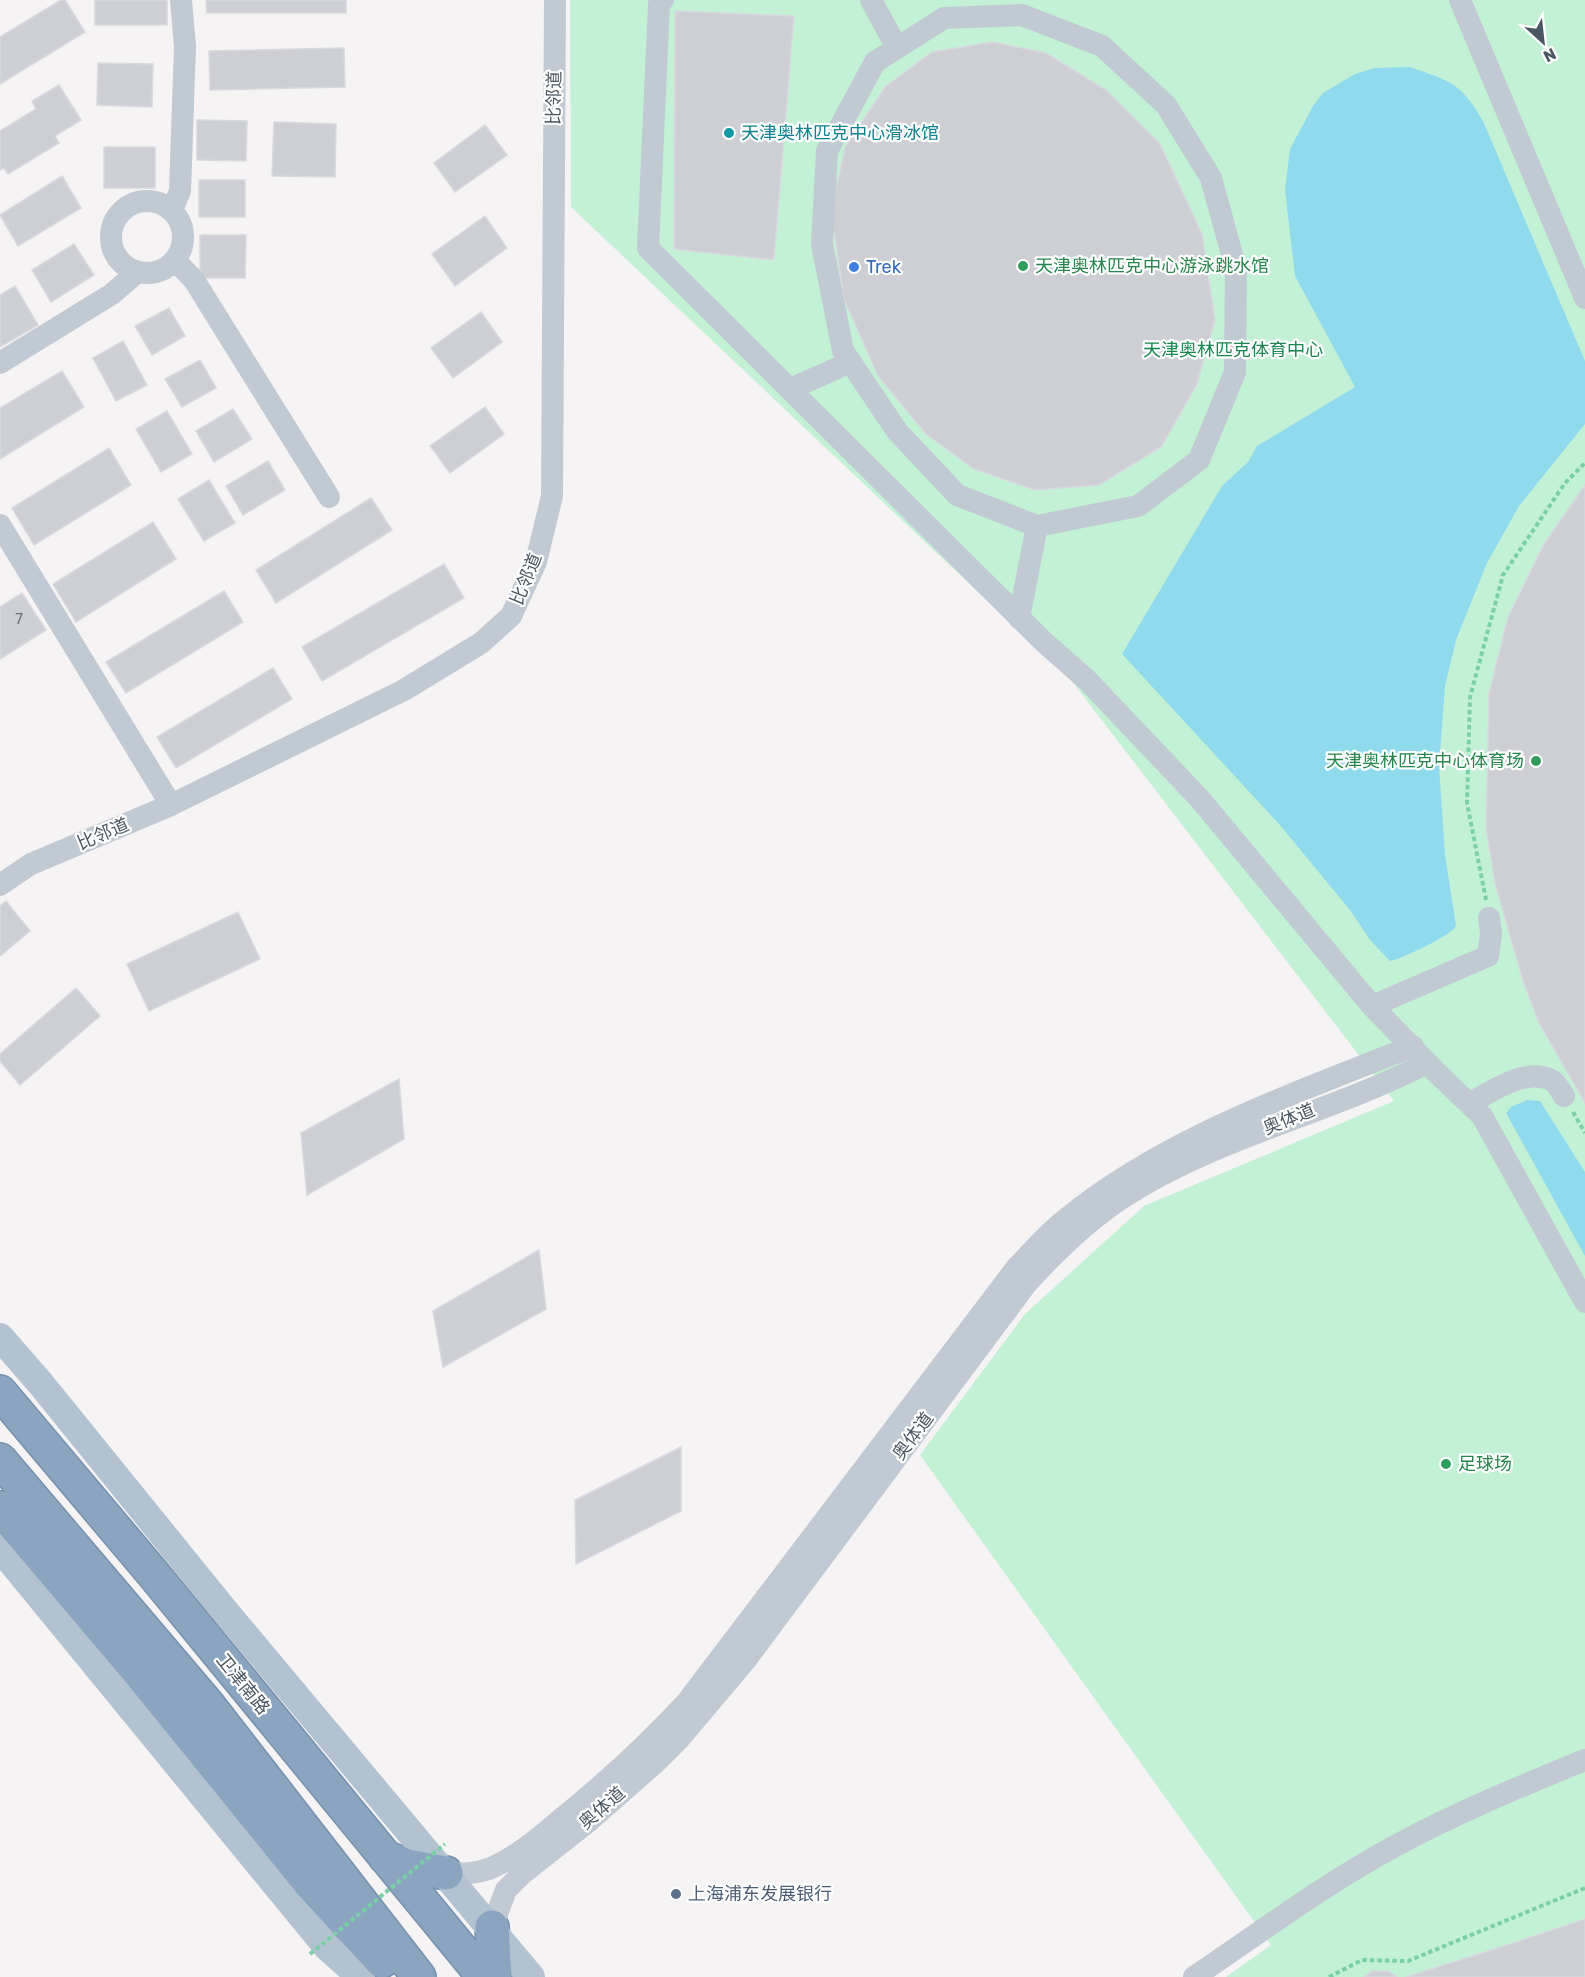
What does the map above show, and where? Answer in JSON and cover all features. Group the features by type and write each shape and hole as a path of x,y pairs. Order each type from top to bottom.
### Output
{"highway":[{"name":"卫津南路","path":"0,1392 140,1558 484,1977"},
{"path":"0,1460 209,1707 419,1977"},
{"path":"0,1508 140,1672 310,1882 396,1977"},
{"path":"385,1857 407,1866 445,1858"},
{"path":"310,1882 367,1977"},
{"path":"492,1927 495,1977"}],"main road":[{"path":"0,1337 41,1384 224,1610 445,1858 492,1927 531,1977"},
{"path":"0,1548 327,1947 362,1977"}],"street":[{"path":"172,210 180,191 185,46 181,0"},
{"name":"比邻道","path":"0,885 31,864 171,805 404,690 481,643 511,616 536,562 552,496 555,0"},
{"path":"663,0 659,4 648,248 1019,618 1087,680 1200,798 1372,1006 1482,1116 1585,1302"},
{"path":"871,0 897,48"},
{"path":"1460,0 1585,298"},
{"path":"978,8 1022,15 1102,46 1166,105 1211,178 1236,269 1235,372 1199,460 1138,506 1037,526 957,495 897,431 843,351 822,244 827,151 875,62 897,48 944,18 978,8"},
{"path":"138,202 162,204 172,210 183,232 183,244 175,260 160,272 136,273 124,267 116,258 111,247 112,224 118,214 138,202"},
{"path":"175,260 194,280 329,497"},
{"path":"0,363 112,294 136,273"},
{"path":"790,389 851,362"},
{"path":"0,525 171,805"},
{"path":"1019,618 1037,526"},
{"path":"1372,1006 1488,956 1491,934 1489,918"},
{"path":"445,1858 475,1872 491,1868 578,1805 654,1738 687,1702 1017,1267 1063,1221 1108,1187 1236,1117 1413,1046"},
{"name":"奥体道","path":"492,1927 506,1890 523,1873 589,1821 655,1763 730,1679 1027,1283 1084,1226 1123,1197 1175,1168 1427,1063"},
{"path":"1470,1102 1519,1078 1537,1077 1554,1082 1564,1096"},
{"path":"1194,1977 1318,1892 1396,1845 1472,1806 1585,1760"}],"path":[{"path":"1489,918 1467,803 1470,698 1503,575 1565,483 1585,463"},
{"path":"310,1954 445,1858"},
{"path":"1329,1977 1362,1960 1408,1961 1585,1888"}],"green space":[{"name":"天津奥林匹克体育中心","path":"570,0 1585,0 1585,1977 1226,1977 1271,1945 920,1455 1025,1314 1144,1206 1394,1101 1071,680 571,207"}],"water":[{"path":"1410,67 1454,85 1468,98 1483,121 1585,361 1585,424 1519,506 1487,563 1456,640 1445,686 1439,767 1445,855 1456,926 1425,947 1390,961 1370,940 1350,910 1279,824 1122,654 1222,486 1248,462 1257,446 1355,387 1295,276 1285,190 1290,149 1313,106 1323,93 1355,74 1374,68"},
{"path":"1527,1100 1540,1101 1585,1172 1585,1256 1506,1113 1511,1107"}],"building":[{"path":"61,0 65,0 85,32 0,84 0,37"},
{"path":"95,0 167,0 167,25 95,25"},
{"path":"206,0 346,0 346,13 207,13"},
{"name":"天津奥林匹克中心滑冰馆","path":"675,11 794,16 774,260 674,249"},
{"name":"天津奥林匹克中心游泳跳水馆","path":"993,42 1046,53 1106,90 1160,144 1202,234 1215,320 1197,384 1161,447 1099,485 1035,490 974,469 926,434 878,376 844,299 831,213 845,147 885,87 932,52"},
{"path":"344,48 345,87 210,90 209,51"},
{"path":"98,63 153,64 152,107 97,105"},
{"path":"59,85 81,120 55,136 59,143 8,174 4,168 0,170 0,131 36,109 32,101"},
{"path":"197,120 247,121 246,161 197,160"},
{"path":"274,122 336,124 335,177 272,176"},
{"path":"485,125 507,155 455,192 434,163"},
{"path":"104,147 155,147 155,188 104,188"},
{"path":"62,176 81,208 18,246 0,215"},
{"path":"199,180 245,180 245,217 199,217"},
{"path":"485,216 507,248 455,286 432,254"},
{"path":"200,235 246,235 245,278 200,278"},
{"path":"74,244 94,275 51,302 32,270"},
{"path":"15,286 38,325 0,347 0,295"},
{"path":"169,308 185,336 152,355 135,326"},
{"path":"481,312 502,342 453,378 431,348"},
{"path":"123,341 147,385 116,401 93,358"},
{"path":"200,360 216,388 182,407 165,379"},
{"path":"62,371 84,407 0,459 0,408"},
{"path":"485,407 504,434 450,473 430,446"},
{"path":"233,409 252,439 214,462 196,431"},
{"path":"167,411 192,454 161,472 136,429"},
{"path":"109,448 131,485 34,545 12,508"},
{"path":"268,461 285,490 243,515 226,486"},
{"path":"209,480 235,523 204,541 178,499"},
{"name":"天津奥林匹克中心体育场","path":"1585,485 1585,1103 1539,1023 1523,981 1495,883 1486,828 1489,693 1508,617 1544,544"},
{"path":"371,498 392,530 276,603 256,570"},
{"path":"153,522 176,559 76,622 53,584"},
{"path":"444,564 464,598 322,681 302,647"},
{"path":"224,591 243,622 126,693 106,662"},
{"path":"22,593 46,630 0,659 0,607"},
{"path":"273,668 292,699 176,768 157,737"},
{"path":"6,901 30,931 0,956 0,906"},
{"path":"238,912 260,959 149,1011 127,964"},
{"path":"76,988 100,1016 20,1085 0,1061 0,1054"},
{"path":"399,1079 404,1139 307,1195 301,1133"},
{"path":"539,1250 546,1309 443,1367 433,1311"},
{"path":"681,1447 681,1511 576,1564 575,1500"},
{"path":"1585,1919 1585,1977 1406,1977 1504,1946"},
{"path":"1372,1971 1388,1971 1397,1977 1364,1977"}],"place":[{"name":"天津奥林匹克中心滑冰馆","path":"729,133"},
{"name":"天津奥林匹克中心游泳跳水馆","path":"1023,266"},
{"name":"Trek","path":"854,267"},
{"name":"天津奥林匹克中心体育场","path":"1536,761"},
{"name":"足球场","path":"1446,1464"},
{"name":"上海浦东发展银行","path":"676,1894"}]}
